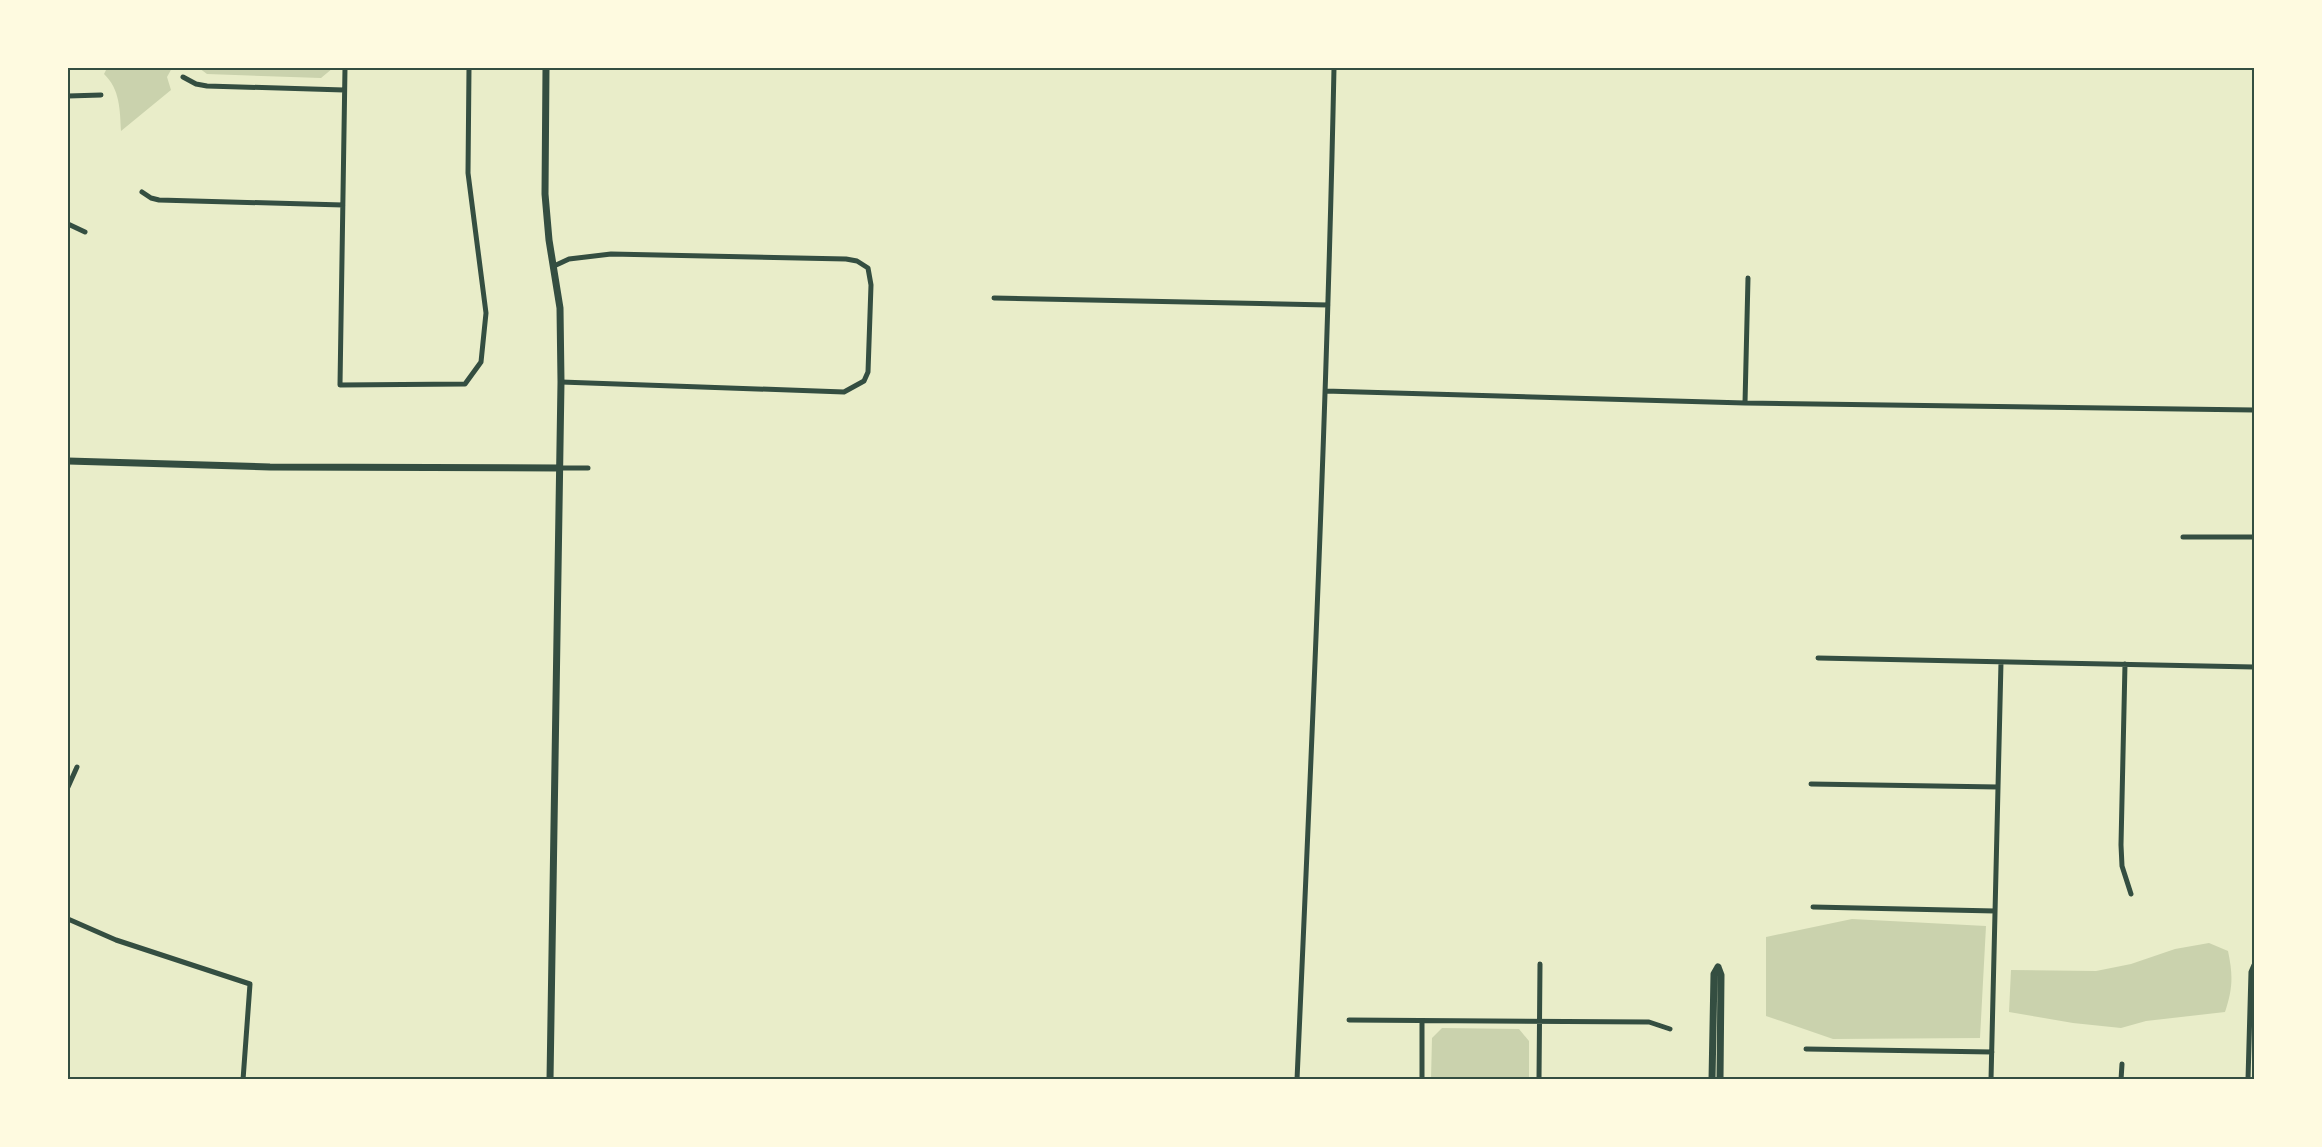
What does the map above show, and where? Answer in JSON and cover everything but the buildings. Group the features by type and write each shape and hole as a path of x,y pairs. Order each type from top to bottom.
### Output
{"street":[{"path":"345,68 340,385 465,384 481,362 486,313 468,173 469,68"},
{"path":"546,68 545,194 560,308 561,382 550,1080"},
{"path":"1298,1080 1325,391 1334,68"},
{"path":"183,77 196,84 207,86 345,90"},
{"path":"68,96 101,95"},
{"path":"142,192 159,200 343,205"},
{"path":"68,224 85,232"},
{"path":"554,266 569,260 611,254 846,259 857,261 868,268 871,285 868,372 864,381 844,392 561,382"},
{"path":"1745,403 1748,278"},
{"path":"994,298 1328,304"},
{"path":"1325,391 1745,403 2254,410"},
{"path":"68,461 270,467 588,468"},
{"path":"2183,537 2254,537"},
{"path":"1818,658 2254,667"},
{"path":"1991,1080 2001,662"},
{"path":"2125,664 2121,845 2122,867 2131,894"},
{"path":"68,787 77,767"},
{"path":"1811,784 1998,787"},
{"path":"1813,907 1995,910"},
{"path":"68,919 116,940 250,984 243,1080"},
{"path":"1539,1080 1540,964"},
{"path":"2248,1080 2251,972 2254,965"},
{"path":"1712,1080 1714,974 1718,967 1721,975 1720,1080"},
{"path":"1349,1020 1649,1022 1670,1029"},
{"path":"1422,1022 1422,1080"},
{"path":"1806,1049 1992,1052"},
{"path":"2121,1080 2122,1064"}],"green space":[{"path":"107,68 172,68 167,77 171,90 121,131 116,93 104,74"},
{"path":"199,68 333,68 321,78 207,74"},
{"path":"1852,919 1986,926 1980,1038 1833,1039 1766,1016 1766,937"},
{"path":"2209,943 2228,951 2231,982 2225,1012 2146,1021 2121,1028 2073,1023 2009,1012 2011,970 2096,971 2131,964 2175,949"},
{"path":"1442,1028 1519,1029 1529,1041 1529,1079 1431,1079 1432,1038"}]}
